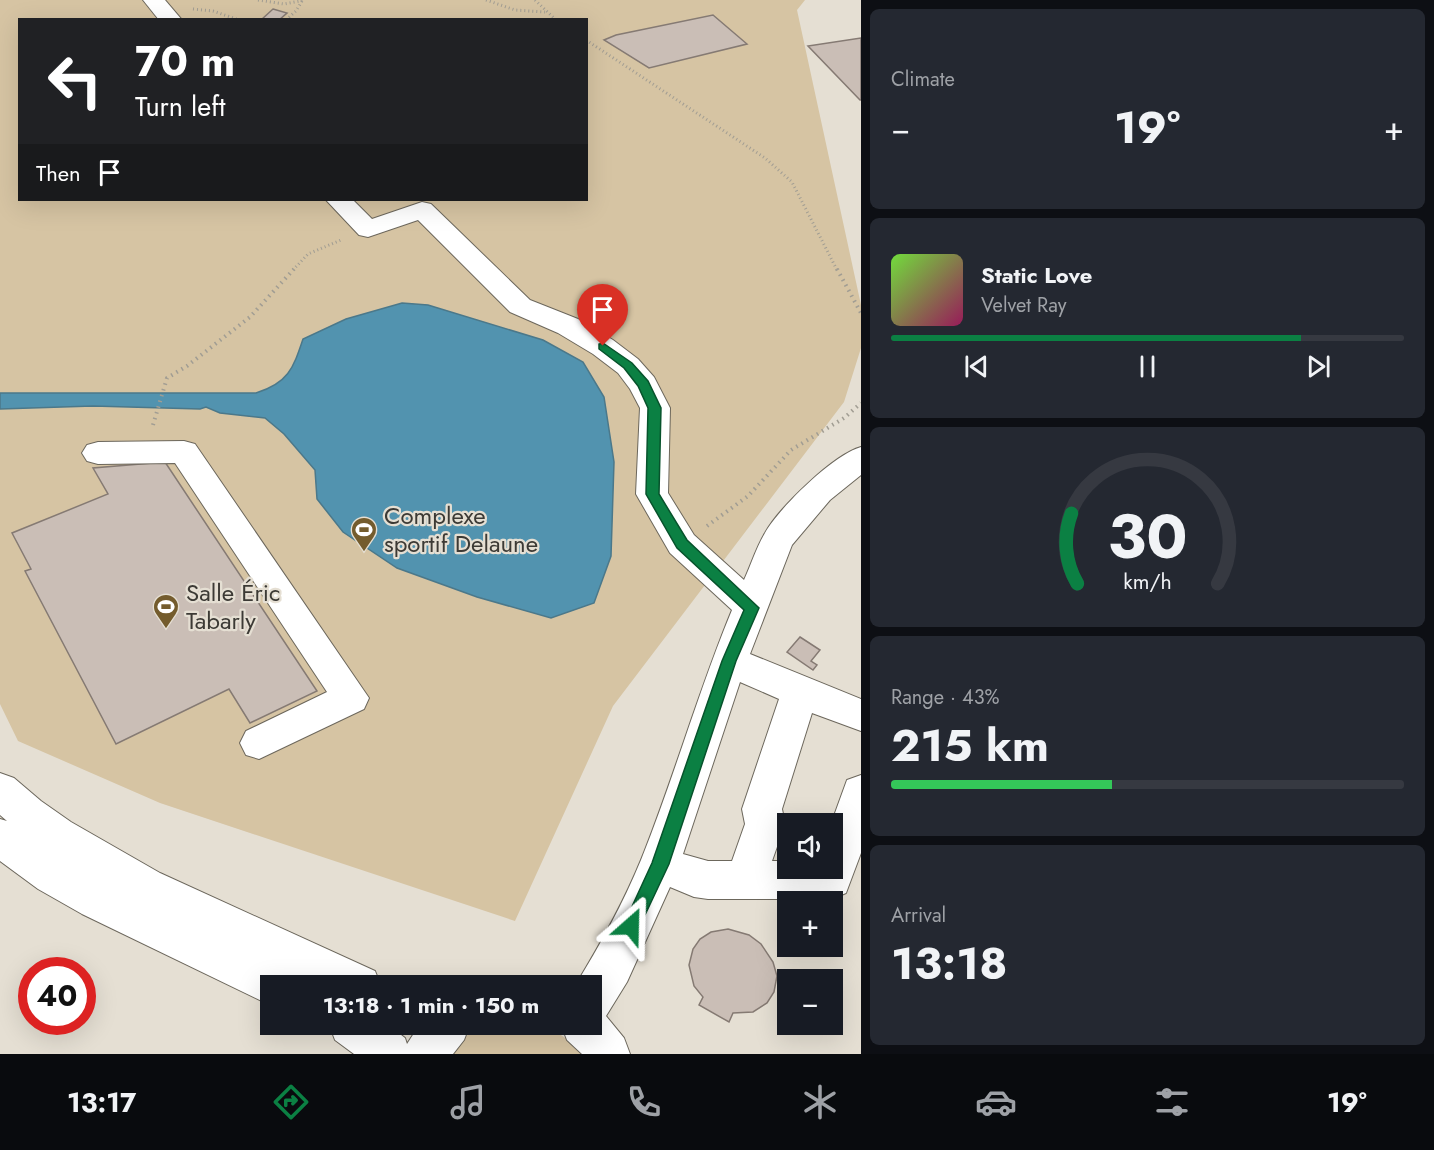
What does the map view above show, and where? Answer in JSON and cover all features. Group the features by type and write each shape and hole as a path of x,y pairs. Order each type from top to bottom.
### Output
{"street":[{"path":"154,0 169,18"},
{"path":"340,201 368,229 422,210 520,306 568,326 603,346 628,366 644,384 655,408 652,494 682,544 752,608"},
{"path":"98,453 184,452 351,698 259,743"},
{"path":"602,983 612,967 660,864 729,661 778,539 819,492 859,462"},
{"path":"729,661 800,692 861,715"},
{"path":"745,880 765,824 762,809 800,692"},
{"path":"0,790 45,828 97,861 151,890 336,975"},
{"path":"660,864 694,878 832,880 861,792"},
{"path":"0,837 52,876 260,978"},
{"path":"365,1035 389,1054"},
{"path":"425,1054 440,1035"},
{"path":"594,1035 608,1054"}],"path":[{"path":"258,0 284,4 303,0"},
{"path":"288,18 303,0"},
{"path":"486,0 504,9 520,12 545,12"},
{"path":"535,0 553,18"},
{"path":"588,41 765,158 792,182 808,217 861,313"},
{"path":"156,413 167,378 250,317 308,254 368,229"},
{"path":"682,544 748,496 791,450 844,418 861,403"}],"shaded area":[{"name":"Complexe sportif Delaune","path":"0,0 805,0 797,10 861,305 861,348 844,402 613,706 515,921 160,803 18,741 0,704"},
{"path":"561,1035 584,1054 450,1054 466,1036"}],"water":[{"path":"402,303 428,305 543,340 583,362 604,397 614,462 611,556 594,603 551,618 477,597 397,568 343,532 317,499 315,470 284,434 265,418 220,413 206,407 200,409 93,406 0,409 0,393 256,393 275,385 288,374 303,339 346,319"}],"building":[{"path":"273,9 287,13 281,18 263,18"},
{"path":"713,15 747,44 649,68 604,40 616,35"},
{"path":"861,38 861,100 860,100 808,46"},
{"name":"Salle Éric Tabarly","path":"165,462 317,691 250,723 229,689 116,744 25,571 31,569 12,533 108,494 93,468"},
{"path":"800,637 820,650 811,661 817,665 813,670 787,652"},
{"path":"728,929 749,935 761,944 773,962 777,976 774,992 767,1003 753,1012 733,1013 729,1022 699,1005 703,997 694,986 689,965 693,949 700,939 711,932"}],"place":[{"name":"Complexe sportif Delaune","path":"364,553"},
{"name":"Salle Éric Tabarly","path":"166,630"}],"route":[{"path":"603,346 628,366 644,384 655,408 652,494 682,544 752,608 729,661 660,864 631,926"}]}
